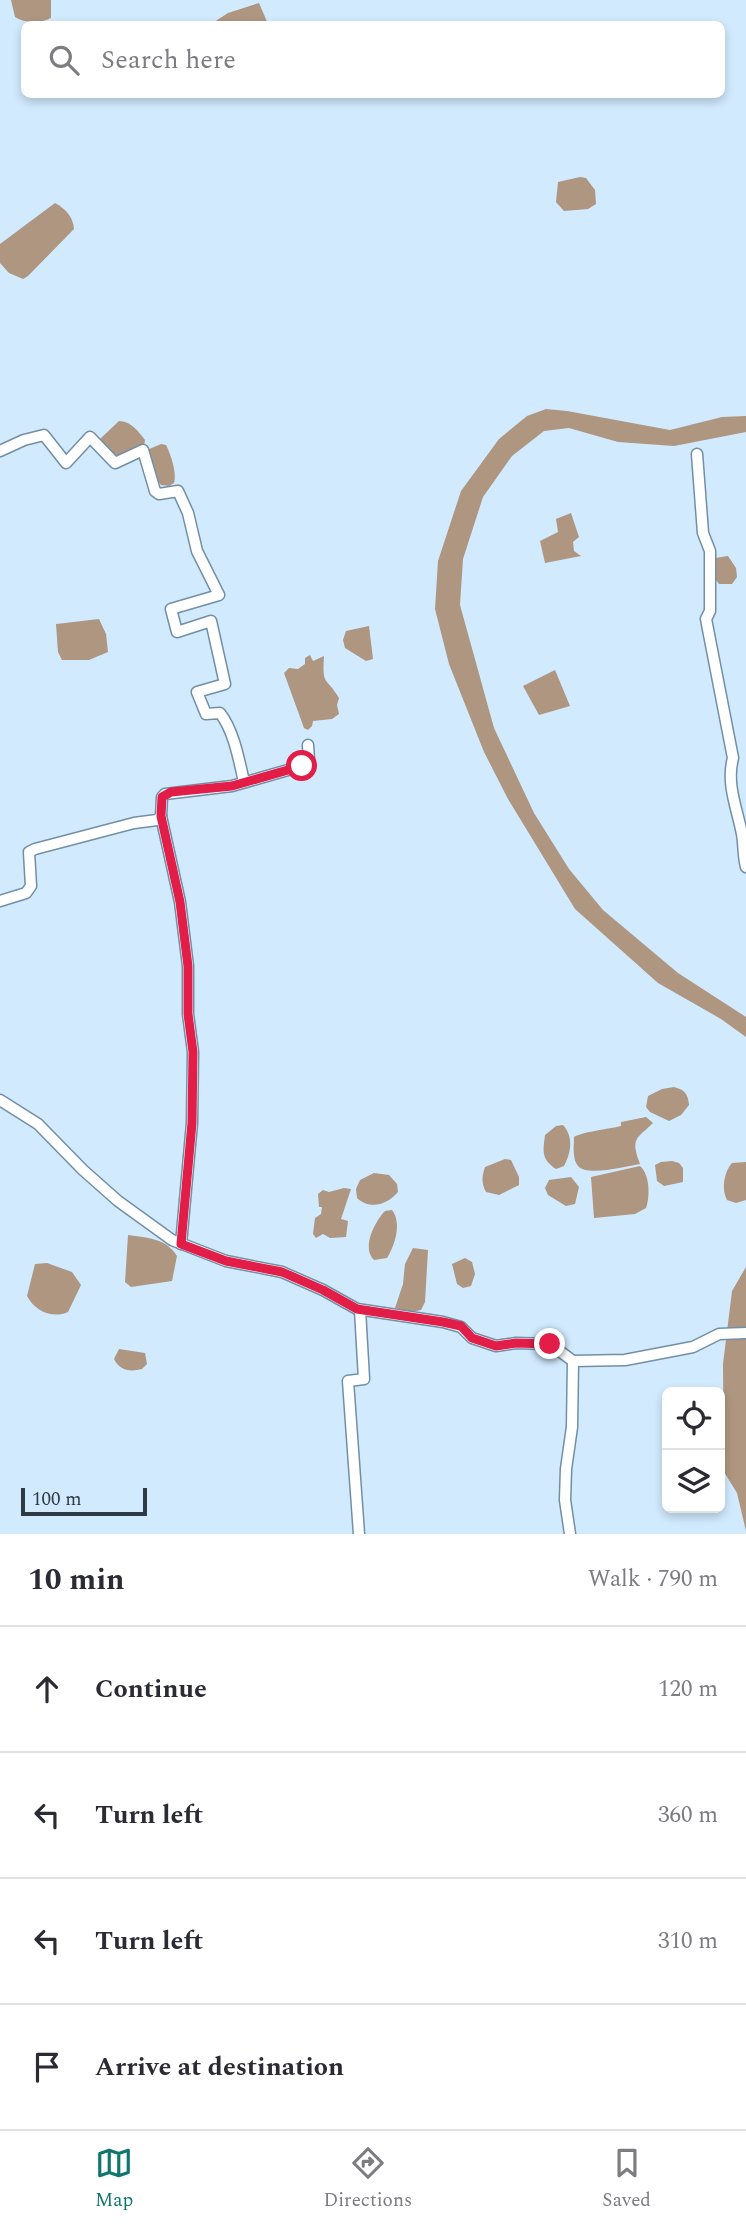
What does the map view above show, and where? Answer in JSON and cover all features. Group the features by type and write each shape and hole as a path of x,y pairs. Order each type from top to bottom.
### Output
{"street":[{"path":"0,451 24,440 44,435 66,463 90,437 115,463 143,450 155,491 159,494 177,491 188,513 197,551 219,595 171,609 177,632 211,621 225,684 197,692 206,714 220,713 224,719 244,782"},
{"path":"697,454 702,533 710,551 710,611 706,619 733,758 730,769 731,788 743,836 746,867"},
{"path":"181,1244 192,1123 193,1052 188,1014 188,966 180,902 161,816 162,797 164,794 232,786 302,766 309,760 308,745"},
{"path":"0,901 26,893 31,886 29,852 134,823 158,820 161,816"},
{"path":"0,1100 38,1124 118,1201 172,1240 226,1261 282,1272 360,1310 461,1326 472,1338 496,1346 516,1343 550,1344 573,1361 625,1360 693,1346 719,1334 746,1333"},
{"path":"359,1534 348,1381 364,1378 360,1310"},
{"path":"570,1534 565,1500 572,1427 573,1361"}],"shaded area":[{"path":"11,0 51,0 51,18 43,21 23,21 15,17"},
{"path":"259,3 267,21 216,21 228,13"},
{"path":"586,178 595,190 596,204 588,209 564,211 556,202 558,182"},
{"path":"55,203 68,214 74,229 28,276 23,279 9,273 0,263 0,244"},
{"path":"546,409 670,430 722,417 746,416 746,432 674,446 618,442 569,428 544,431 512,456 483,497 463,559 460,605 494,728 534,813 569,869 603,910 678,973 746,1017 746,1037 721,1019 658,983 575,909 508,799 484,752 449,664 435,609 438,561 461,491 499,439 527,416"},
{"path":"119,421 131,425 145,440 144,446 115,460 100,439"},
{"path":"161,444 166,445 174,469 174,483 169,486 161,485 153,474 147,450"},
{"path":"571,513 579,537 573,542 574,551 581,556 545,563 540,541 558,532 556,519"},
{"path":"728,556 736,568 737,577 732,584 719,584 714,577 715,558"},
{"path":"99,619 106,634 108,652 89,660 62,660 58,652 56,624"},
{"path":"369,626 373,659 366,661 345,648 343,640 346,631"},
{"path":"310,655 313,661 324,656 324,677 339,698 339,714 332,719 313,721 308,730 304,728 284,673 289,668 298,669"},
{"path":"555,670 570,706 539,715 523,686"},
{"path":"674,1087 683,1091 688,1098 689,1105 681,1115 669,1121 650,1112 646,1107 648,1096"},
{"path":"646,1117 653,1123 637,1139 640,1164 598,1171 578,1166 574,1156 574,1137"},
{"path":"563,1125 569,1135 570,1150 564,1166 556,1169 544,1154 545,1135 556,1126"},
{"path":"505,1159 511,1160 519,1177 519,1185 499,1195 486,1192 482,1180 485,1167"},
{"path":"672,1161 683,1168 683,1182 664,1186 657,1181 655,1165"},
{"path":"746,1162 746,1200 736,1203 727,1200 724,1181 727,1171 732,1163"},
{"path":"640,1166 646,1175 648,1186 646,1208 635,1214 594,1218 591,1177"},
{"path":"374,1173 389,1175 397,1184 398,1192 384,1203 373,1205 357,1198 356,1189 360,1180"},
{"path":"571,1177 579,1187 575,1204 566,1206 548,1195 545,1188 549,1180"},
{"path":"351,1189 341,1219 348,1221 346,1237 330,1238 323,1234 316,1238 313,1234 315,1218 321,1214 322,1207 319,1207 318,1194 323,1190 329,1192"},
{"path":"392,1210 397,1221 393,1247 387,1258 374,1260 369,1249 371,1235 381,1215"},
{"path":"128,1235 162,1242 173,1250 177,1256 172,1281 131,1287 125,1282"},
{"path":"413,1248 428,1250 425,1302 421,1310 411,1312 395,1308 403,1284 405,1264"},
{"path":"465,1258 472,1262 475,1274 471,1286 463,1288 457,1284 452,1264"},
{"path":"47,1263 72,1272 81,1285 68,1312 56,1315 44,1312 27,1296 35,1264"},
{"path":"746,1267 746,1531 737,1493 725,1474 723,1364 732,1291"},
{"path":"119,1349 145,1353 147,1364 138,1370 122,1368 114,1359"}],"route":[{"path":"302,766 232,786 171,792 162,797 161,816 180,902 188,966 188,1014 193,1052 192,1123 181,1244 226,1261 282,1272 357,1309 461,1326 472,1338 496,1346 516,1343 550,1344"}]}
